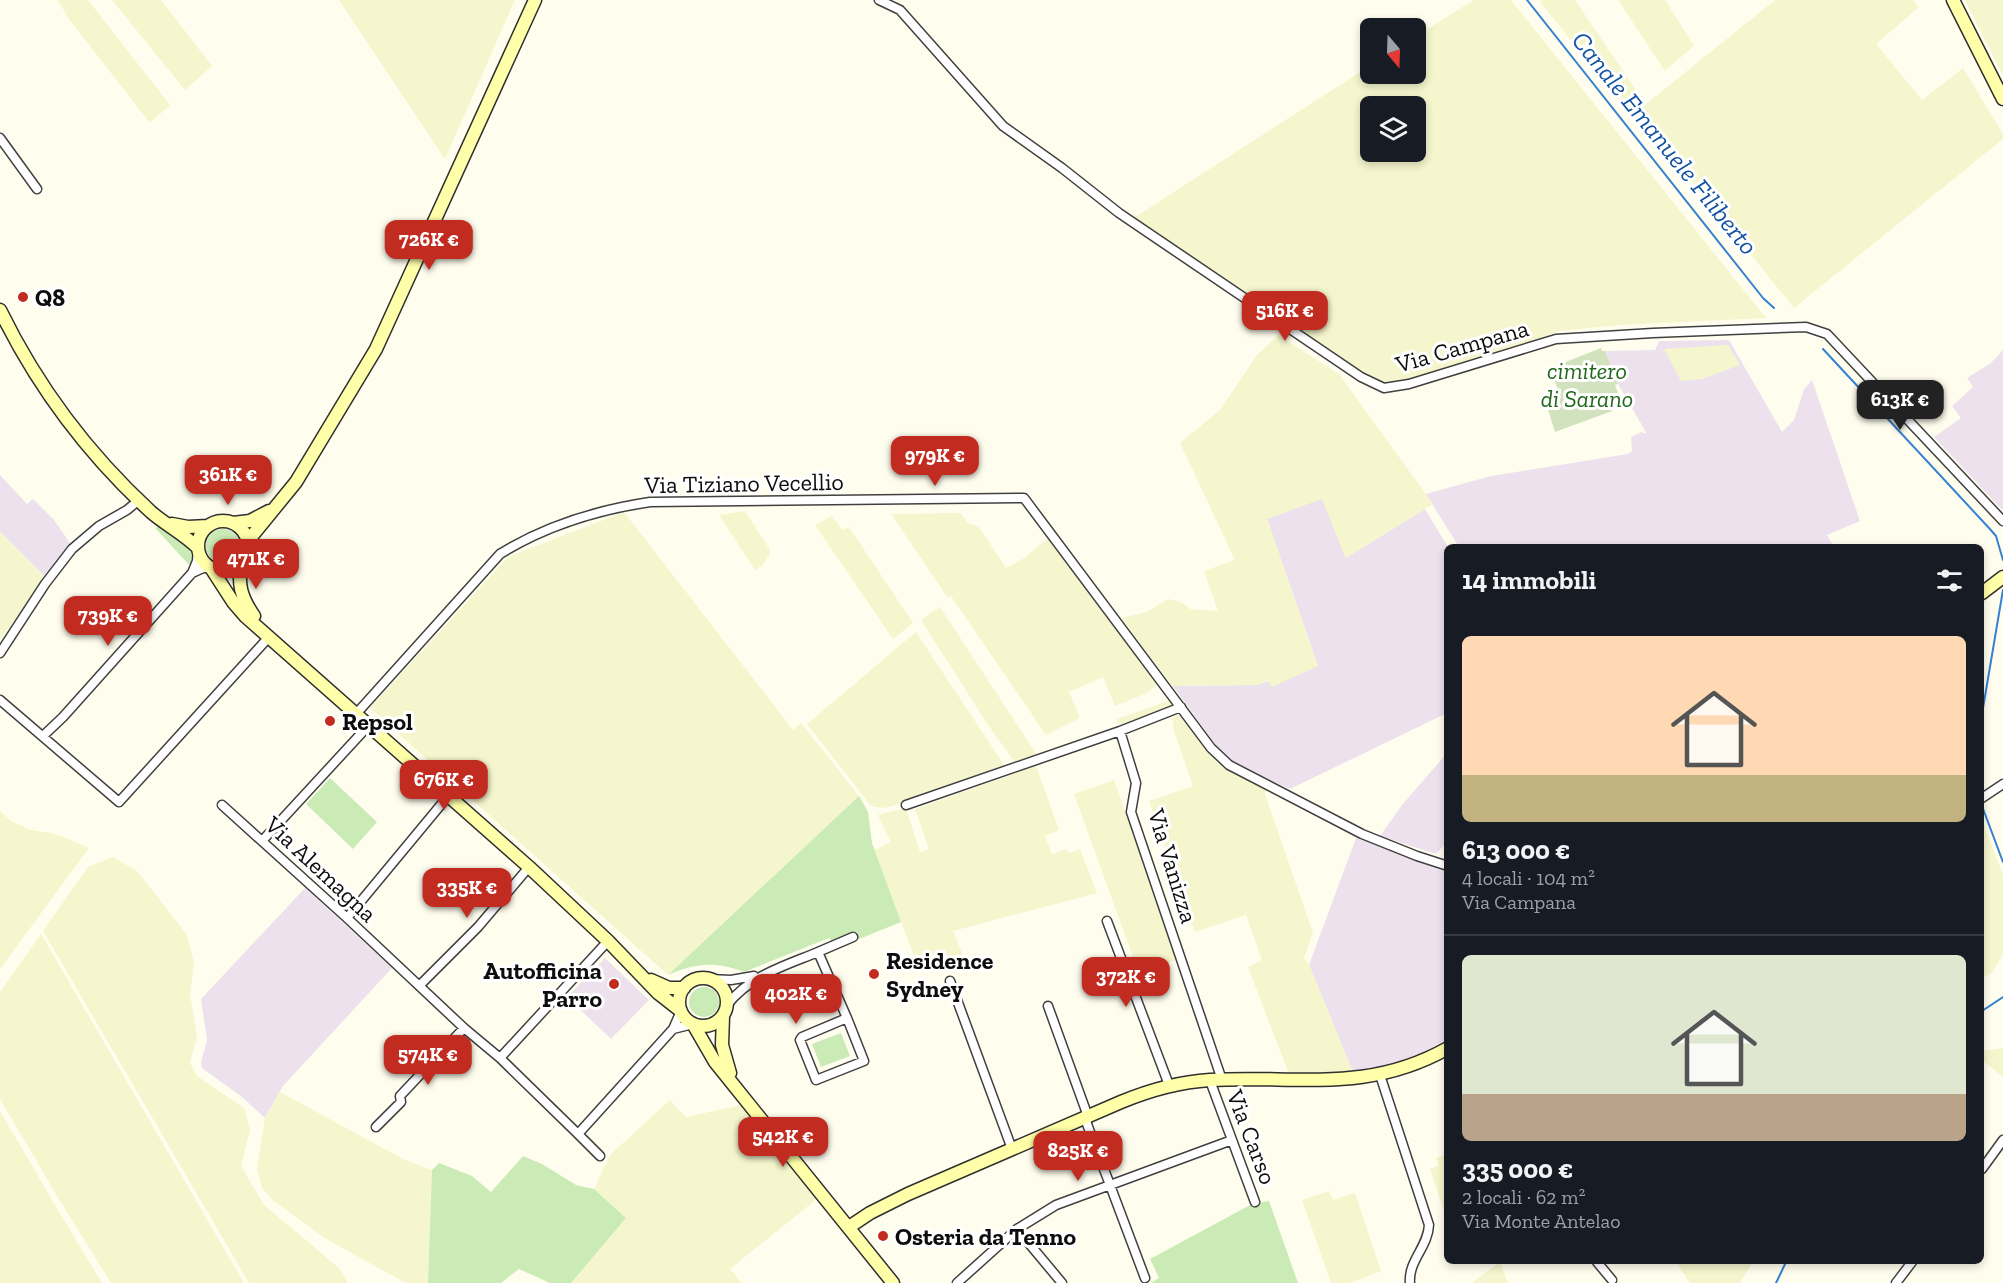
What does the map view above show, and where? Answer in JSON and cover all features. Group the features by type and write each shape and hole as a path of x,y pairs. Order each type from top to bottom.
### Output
{"main road":[{"path":"247,542 296,482 376,349 535,0"},
{"path":"1953,0 2003,99"},
{"path":"0,310 26,359 54,403 87,444 139,500 198,548 204,563 211,568 228,570 242,561"},
{"path":"162,521 188,527 208,526 220,521 233,523 250,521 273,509"},
{"path":"233,523 245,534 247,542 239,580 241,594 266,634"},
{"path":"198,548 200,536 208,526"},
{"path":"211,568 233,602 246,617 529,867 608,941 658,993 681,1011"},
{"path":"1984,592 2002,578"},
{"path":"640,973 661,986 684,988"},
{"path":"738,1091 723,1054 725,991 716,981 695,979 684,988 679,1003 684,1016 693,1024 716,1062 738,1091 849,1227 887,1280"},
{"path":"693,1024 707,1026 719,1021 725,1010"},
{"path":"849,1227 870,1213 908,1194 1139,1094 1169,1085 1341,1080 1380,1075 1415,1064 1444,1050"}],"street":[{"name":"Via Campana","path":"879,0 900,10 1003,126 1119,213 1361,377 1384,388 1409,384 1556,339 1806,327 1827,334 2003,521"},
{"path":"0,138 37,189"},
{"name":"Via Tiziano Vecellio","path":"356,714 500,554 519,542 552,527 614,507 650,502 1024,498 1211,748 1229,765 1362,834 1444,865"},
{"path":"0,653 45,584 72,549 99,526 127,510 139,500"},
{"path":"43,736 63,717 192,573 197,561 198,548"},
{"path":"192,573 203,568 211,568"},
{"path":"0,700 119,802 266,634"},
{"path":"906,805 1120,731 1180,707"},
{"path":"262,841 369,725"},
{"name":"Via Vanizza","path":"1120,731 1136,783 1131,812 1217,1083"},
{"path":"1984,796 2003,784"},
{"path":"347,918 449,795"},
{"name":"Via Alemagna","path":"222,805 420,985 464,1028 500,1058 600,1156"},
{"path":"420,985 478,927 529,867"},
{"path":"1107,921 1169,1085"},
{"path":"709,979 741,979 763,974 853,937"},
{"path":"500,1058 608,941"},
{"path":"818,952 847,1018 864,1061 816,1080 800,1041 802,1037 847,1018"},
{"path":"725,1010 742,988 763,974"},
{"path":"950,981 1012,1149"},
{"path":"1048,1006 1086,1111 1087,1124 1145,1278"},
{"path":"578,1134 673,1029 681,1011"},
{"path":"673,1029 693,1024"},
{"path":"376,1127 401,1102 400,1096 464,1028"},
{"path":"1380,1075 1429,1225 1427,1238 1411,1267 1410,1283"},
{"name":"Via Carso","path":"1217,1083 1232,1140 1256,1202"},
{"path":"957,1283 1017,1228 1056,1205 1232,1140"},
{"path":"1984,1166 2003,1140"},
{"path":"1017,1228 1062,1283"},
{"path":"1599,1264 1612,1280"},
{"path":"1896,1283 1910,1264"}],"shaded area":[{"path":"1729,340 1782,432 1794,420 1804,389 1812,380 1860,521 1827,535 1832,544 1457,544 1426,494 1491,476 1628,454 1632,451 1631,437 1641,432 1647,434 1618,384 1605,351 1655,350 1659,341"},
{"path":"2003,350 2003,511 1934,437 1961,418 1952,406 1973,387 1967,378 1991,363"},
{"path":"0,475 27,504 33,499 54,520 70,543 45,577 0,532"},
{"path":"1322,498 1346,558 1425,509 1446,544 1444,544 1444,714 1290,789 1242,768 1223,755 1173,686 1256,685 1318,666 1267,519"},
{"path":"1444,756 1444,845 1436,854 1380,836 1402,805"},
{"path":"1356,838 1444,870 1444,1041 1422,1053 1386,1066 1353,1072 1309,965"},
{"path":"305,888 392,968 283,1086 265,1118 242,1097 202,1068 201,1062 207,1040 201,999"},
{"path":"605,958 649,1000 611,1039 567,997"}],"green space":[{"path":"58,0 88,0 170,105 150,123 68,18"},
{"path":"112,0 161,0 212,66 185,90"},
{"path":"339,0 515,0 445,159"},
{"path":"1474,0 1511,0 1766,318 1620,325 1559,331 1399,388 1391,388 1361,374 1132,219 1360,72 1360,84 1426,84 1426,30"},
{"path":"1542,0 1575,0 1638,93 1624,106 1540,2"},
{"path":"1618,0 1665,0 1694,46 1665,71"},
{"path":"1775,0 1913,0 1919,7 1876,44 1922,100 1963,68 2003,134 2003,139 1794,308 1636,112"},
{"path":"1965,0 2003,0 2003,76"},
{"path":"1278,335 1339,374 1433,504 1346,558 1322,499 1267,519 1318,666 1272,687 1268,680 1256,685 1173,686 1122,618 1147,612 1168,599 1181,602 1190,609 1218,611 1204,571 1235,560 1180,443 1220,410 1257,355"},
{"path":"1728,345 1740,365 1702,379 1681,381 1664,349"},
{"name":"cimitero di Sarano","path":"1601,348 1605,351 1618,384 1615,385 1621,401 1616,403 1617,407 1611,409 1612,411 1555,432 1546,403 1561,398 1551,371 1553,367"},
{"path":"745,511 770,550 762,566 755,570 719,515"},
{"path":"624,512 793,730 801,723 859,796 668,975 370,708 508,557"},
{"path":"960,513 968,523 979,527 1006,568 1024,558 1049,538 1158,683 1147,693 1115,706 1103,677 1069,692 1080,718 1046,735 951,596 948,598 891,514"},
{"path":"832,516 842,530 849,527 913,623 893,639 815,525"},
{"path":"158,527 191,552 193,558 191,567 155,528"},
{"path":"223,529 235,534 240,546 235,558 223,563 211,558 206,546 211,534"},
{"path":"0,532 45,577 0,640"},
{"path":"940,607 1039,758 1022,764 1014,761 988,725 921,620"},
{"path":"916,632 1004,765 892,806 884,808 871,806 807,724"},
{"path":"1171,700 1174,709 1120,727 1117,719"},
{"path":"1179,715 1214,758 1231,770 1267,787 1265,794 1313,933 1304,958 1309,965 1353,1072 1289,1074 1248,967 1262,960 1246,915 1195,932 1149,801 1193,786 1174,731 1172,718"},
{"path":"1036,766 1059,830 1045,836 1052,854 1066,849 1069,853 1080,849 1097,893 953,931 964,958 932,967 917,964 874,850 891,842 878,815 906,808 920,852 929,849 915,809"},
{"path":"330,778 377,822 353,849 306,804"},
{"path":"1114,780 1177,960 1138,971 1074,794"},
{"path":"859,796 868,812 872,843 901,922 837,948 829,938 744,972 724,966 706,965 668,975"},
{"path":"0,811 11,821 31,830 56,834 89,848 0,969"},
{"path":"1984,824 2003,875 2003,954 1992,973 1984,977"},
{"path":"113,857 138,872 187,935 194,963 190,994 197,1037 190,1063 197,1076 244,1108 250,1130 241,1166 264,1205 339,1268 348,1283 249,1283 43,931 88,867"},
{"path":"41,934 244,1283 111,1283 0,1099 0,992"},
{"path":"704,987 715,991 719,1002 715,1013 704,1017 693,1013 689,1002 693,991"},
{"path":"841,1033 850,1056 821,1067 812,1044"},
{"path":"2003,1048 2003,1077 1984,1062 1984,1051"},
{"path":"280,1092 403,1159 432,1170 428,1283 406,1283 326,1239 274,1201 262,1188 257,1169 265,1118"},
{"path":"670,1100 686,1117 742,1105 818,1198 730,1269 742,1283 571,1283 626,1218 594,1189 610,1155"},
{"path":"0,1111 58,1210 102,1283 0,1283"},
{"path":"1444,1155 1444,1211 1430,1169 1439,1165 1436,1158"},
{"path":"523,1156 542,1164 576,1185 594,1189 626,1218 571,1283 550,1283 519,1269 501,1283 428,1283 432,1170 439,1163 472,1176 491,1192"},
{"path":"1329,1191 1333,1200 1355,1193 1381,1271 1350,1283 1331,1283 1302,1200"},
{"path":"1269,1201 1298,1283 1151,1283 1159,1278 1150,1259 1252,1204"},
{"path":"1497,1264 1501,1264 1508,1283 1474,1283"},
{"path":"1677,1264 1752,1264 1740,1283 1690,1283"}],"waterway":[{"name":"Canale Emanuele Filiberto","path":"1527,0 1763,298 1774,308"},
{"name":"Canale Emanuele Filiberto","path":"1823,349 1996,536 2003,560"},
{"name":"Canale Emanuele Filiberto","path":"1984,702 2003,590"},
{"name":"Canale Emanuele Filiberto","path":"1984,811 2003,862"},
{"path":"1984,1010 2003,997"},
{"path":"1776,1283 1785,1264"}],"place":[{"name":"Q8","path":"23,297"},
{"name":"Repsol","path":"330,721"},
{"name":"Residence Sydney","path":"874,974"},
{"name":"Autofficina Parro","path":"614,984"},
{"name":"Osteria da Tenno","path":"883,1236"}]}
